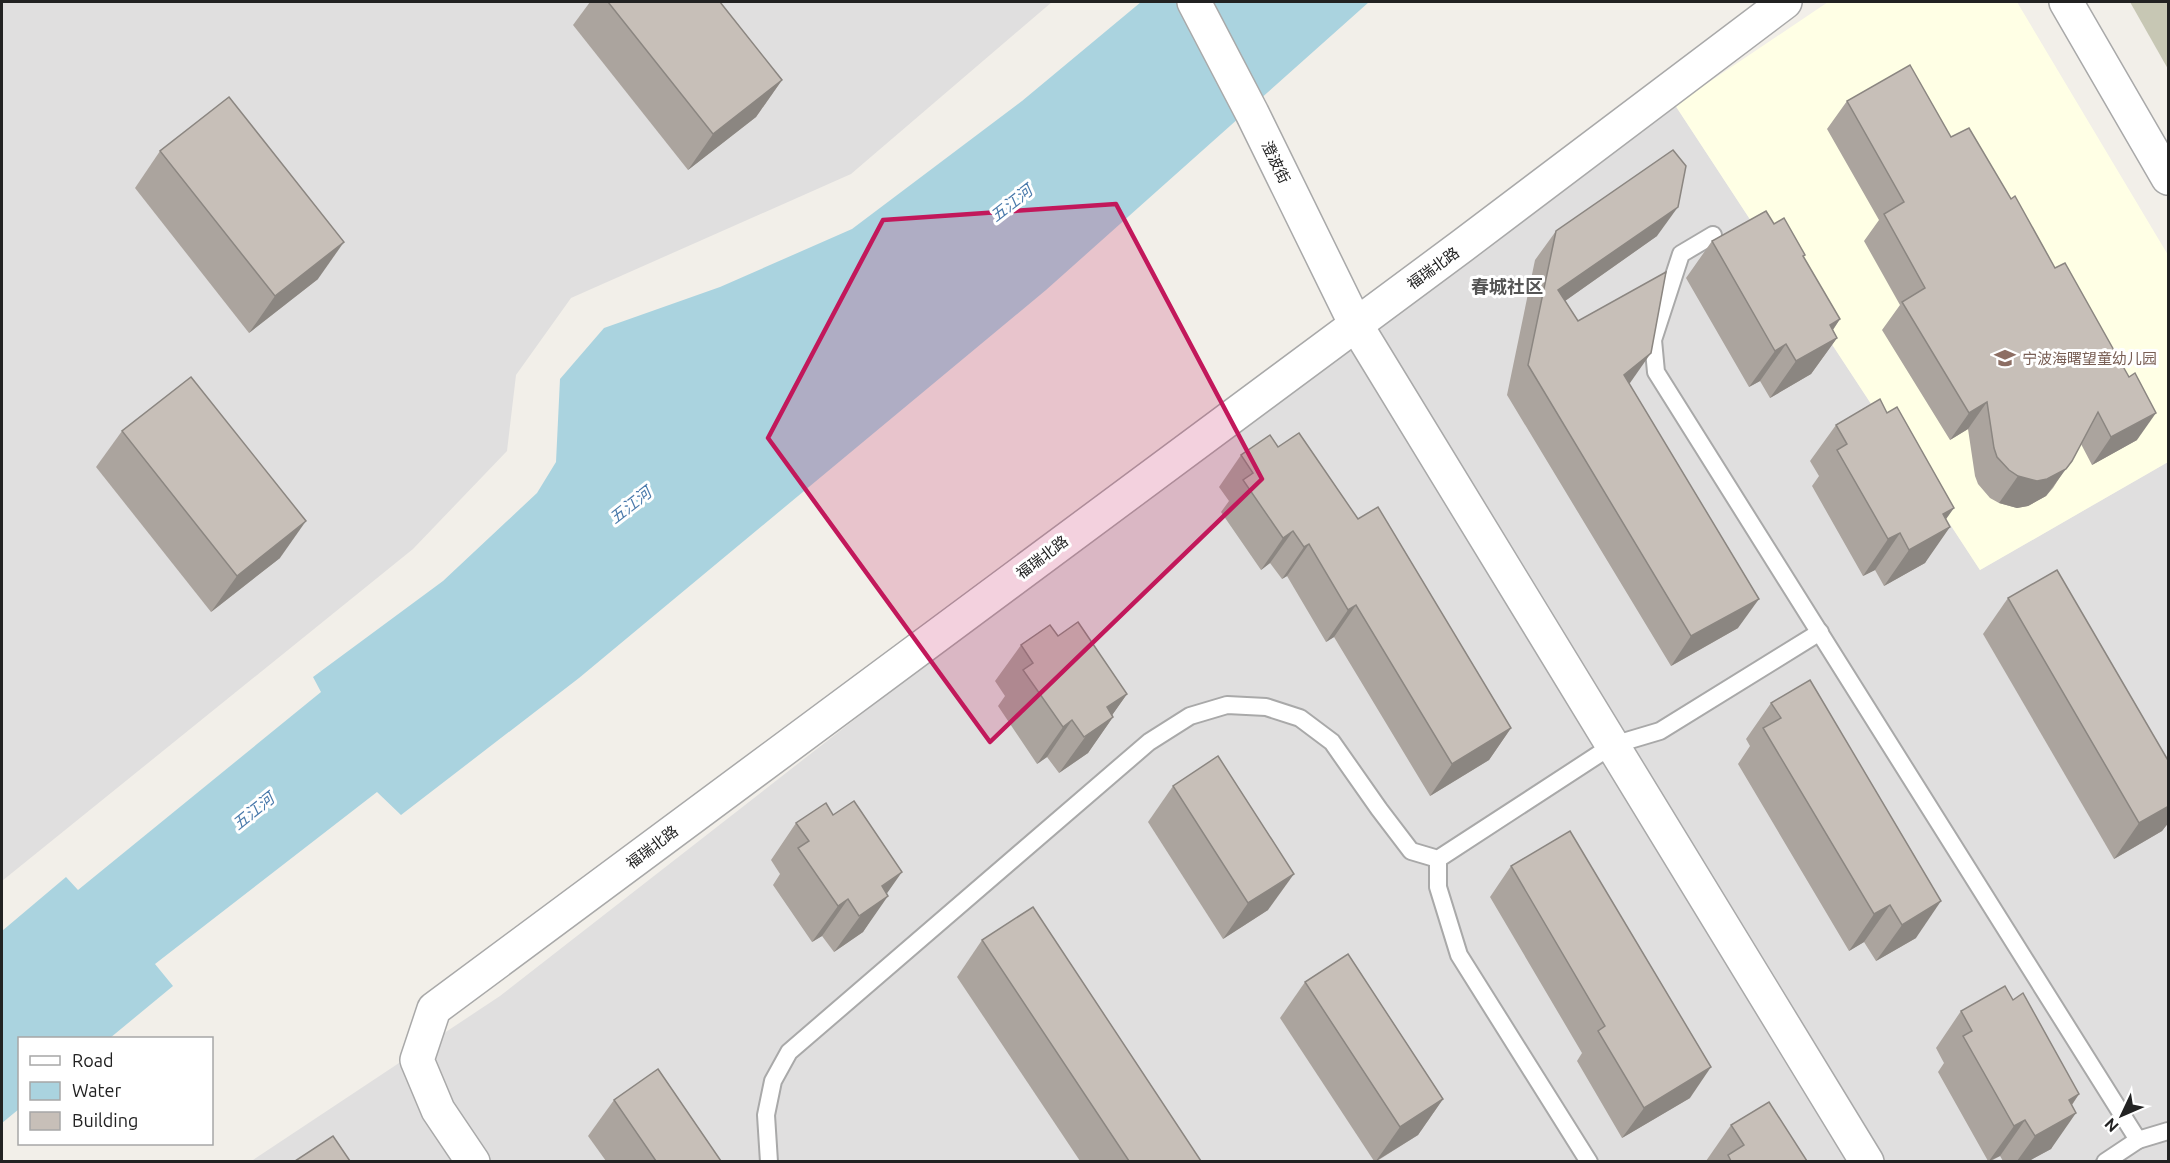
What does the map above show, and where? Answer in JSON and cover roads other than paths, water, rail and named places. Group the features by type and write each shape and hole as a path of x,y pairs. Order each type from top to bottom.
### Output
{"street":[{"name":"澄波街","path":"1194,2 1252,113 1356,325 1868,1161"},
{"name":"福瑞北路","path":"473,1161 438,1110 417,1060 434,1009 1356,325 1785,2"},
{"path":"2066,2 2169,178"}],"lane":[{"path":"1713,235 1681,254 1653,340 1656,372 2138,1140"},
{"path":"1438,859 1613,745 1660,731 1820,632"},
{"path":"769,1161 766,1115 773,1081 789,1052 1149,742 1190,716 1227,705 1266,707 1300,718 1332,742 1412,851 1438,859"},
{"path":"1438,859 1438,886 1459,955 1589,1161"},
{"path":"2105,1161 2138,1140 2169,1131"}],"water":[{"name":"五江河","path":"1141,2 1369,2 1046,290 579,678 401,815 377,792 155,964 173,986 111,1037 18,1037 18,1110 2,1123 2,931 66,877 78,890 321,692 313,677 443,581 537,493 556,462 560,379 604,328 720,287 852,229 1022,101"}],"place":[{"name":"宁波海曙望童幼儿园","path":"2005,358"}],"district":[{"name":"春城社区","path":"1507,286"}]}
